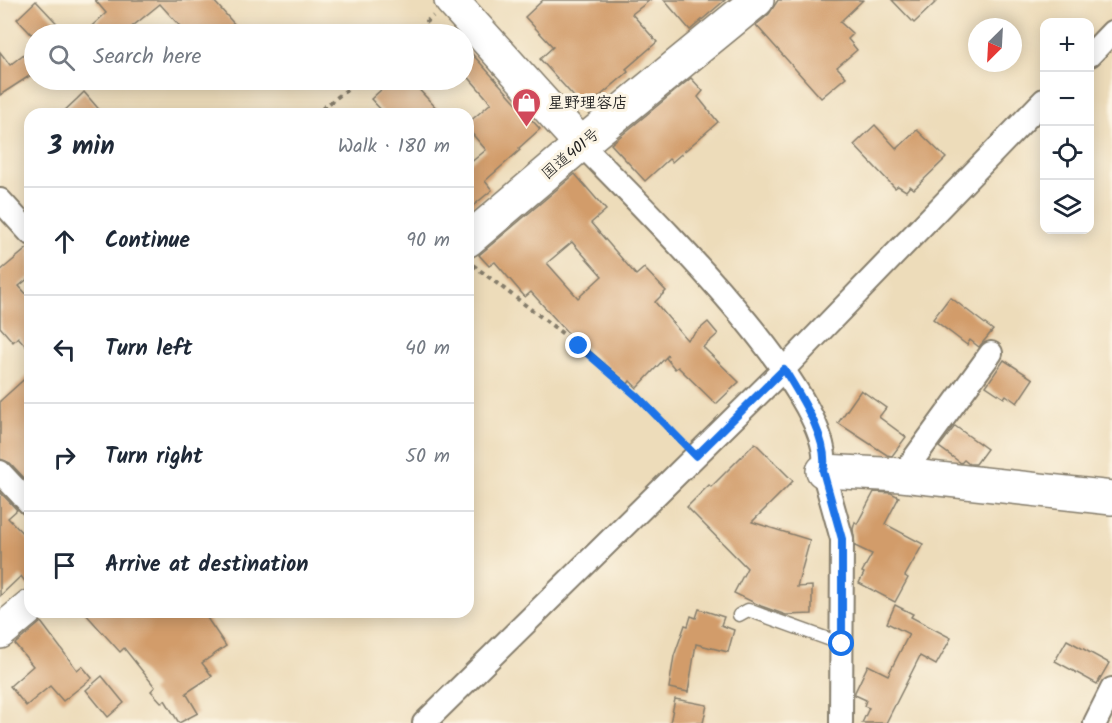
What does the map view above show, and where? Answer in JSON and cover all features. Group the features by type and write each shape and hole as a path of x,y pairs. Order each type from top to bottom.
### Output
{"main road":[{"path":"451,0 472,24"},
{"name":"国道401号","path":"474,235 580,144 758,0"},
{"path":"474,26 580,144"},
{"path":"823,471 902,475 1112,498"},
{"path":"0,632 24,612"}],"street":[{"path":"1094,50 1112,32"},
{"path":"424,723 784,369 1040,104"},
{"path":"580,144 710,279 784,369 810,410 826,460 823,471 842,539 841,723"},
{"path":"0,200 24,226"},
{"path":"902,475 991,353"},
{"path":"0,472 24,498"},
{"path":"1095,723 1112,689"}],"lane":[{"path":"739,615 748,610 842,644"}],"path":[{"path":"323,108 347,90"},
{"path":"474,266 579,346 638,397 696,456"}],"building":[{"path":"95,0 213,0 234,24 178,24 160,4 135,24 94,24 106,13"},
{"path":"543,0 650,0 632,14 657,42 626,69 628,72 585,109 540,59 553,47 525,17"},
{"path":"664,0 725,0 690,30"},
{"path":"778,0 863,0 840,22 853,34 848,39 857,50 837,67 846,77 821,98 756,25 769,14"},
{"path":"892,0 938,0 914,23"},
{"path":"36,1 58,24 24,24 24,26 17,19"},
{"path":"0,52 10,65 24,54 24,79 0,95"},
{"path":"474,56 540,129 485,181 492,190 474,205 474,160 486,150 474,136 474,118 491,103 474,83"},
{"path":"691,78 703,91 698,97 718,122 672,162 669,159 645,181 611,144"},
{"path":"381,90 419,90 436,108 379,108 371,99"},
{"path":"84,92 98,108 67,108"},
{"path":"875,125 897,149 917,130 946,158 914,189 910,186 906,191 898,186 895,188 854,145"},
{"path":"575,174 606,210 591,223 636,275 644,268 666,291 655,302 687,340 708,322 718,334 703,347 739,382 716,404 678,367 675,369 666,358 668,355 637,388 630,381 628,384 566,331 531,292 525,297 495,262 489,266 479,255","holes":["572,242 602,276 578,298 547,263"]},
{"path":"24,251 24,282 19,286 24,291 24,344 18,337 13,342 0,327 0,271"},
{"path":"950,297 993,330 979,347 970,340 967,345 933,319"},
{"path":"1004,360 1033,379 1017,403 1006,395 1004,398 986,386"},
{"path":"24,379 24,478 10,463 0,459 0,401"},
{"path":"861,390 886,408 879,417 906,437 892,456 838,423"},
{"path":"955,426 987,449 976,464 969,464 964,460 961,463 939,447"},
{"path":"755,443 793,481 752,522 810,540 797,587 812,586 812,614 786,615 734,593 747,568 687,507 709,485 711,487"},
{"path":"0,492 17,510 8,518 24,535 24,580 21,576 0,596"},
{"path":"874,492 891,493 899,497 885,524 923,544 905,576 908,578 895,602 859,583 872,554 855,546 853,529"},
{"path":"895,605 913,614 911,617 951,638 936,665 920,656 886,723 862,723 869,708 864,706 866,700 855,695 855,692 868,665 888,675 909,634 887,623"},
{"path":"699,609 724,617 721,625 734,630 728,652 696,644 688,692 669,688 674,656 685,625 688,626 691,616 696,618"},
{"path":"89,618 207,618 226,646 202,663 212,676 186,693 198,713 179,723 165,700 162,703 151,691 155,687 124,648 120,652"},
{"path":"41,622 77,670 82,666 92,678 63,701 50,686 26,706 10,686 33,666 15,644"},
{"path":"1067,640 1109,663 1097,684 1055,661"},
{"path":"102,676 124,703 108,717 86,690"},
{"path":"675,699 707,705 703,723 670,723"}],"place":[{"name":"星野理容店","path":"527,128"}],"route":[{"path":"579,346 638,397 696,456 784,369 810,410 826,460 823,471 842,539 842,644"}]}
